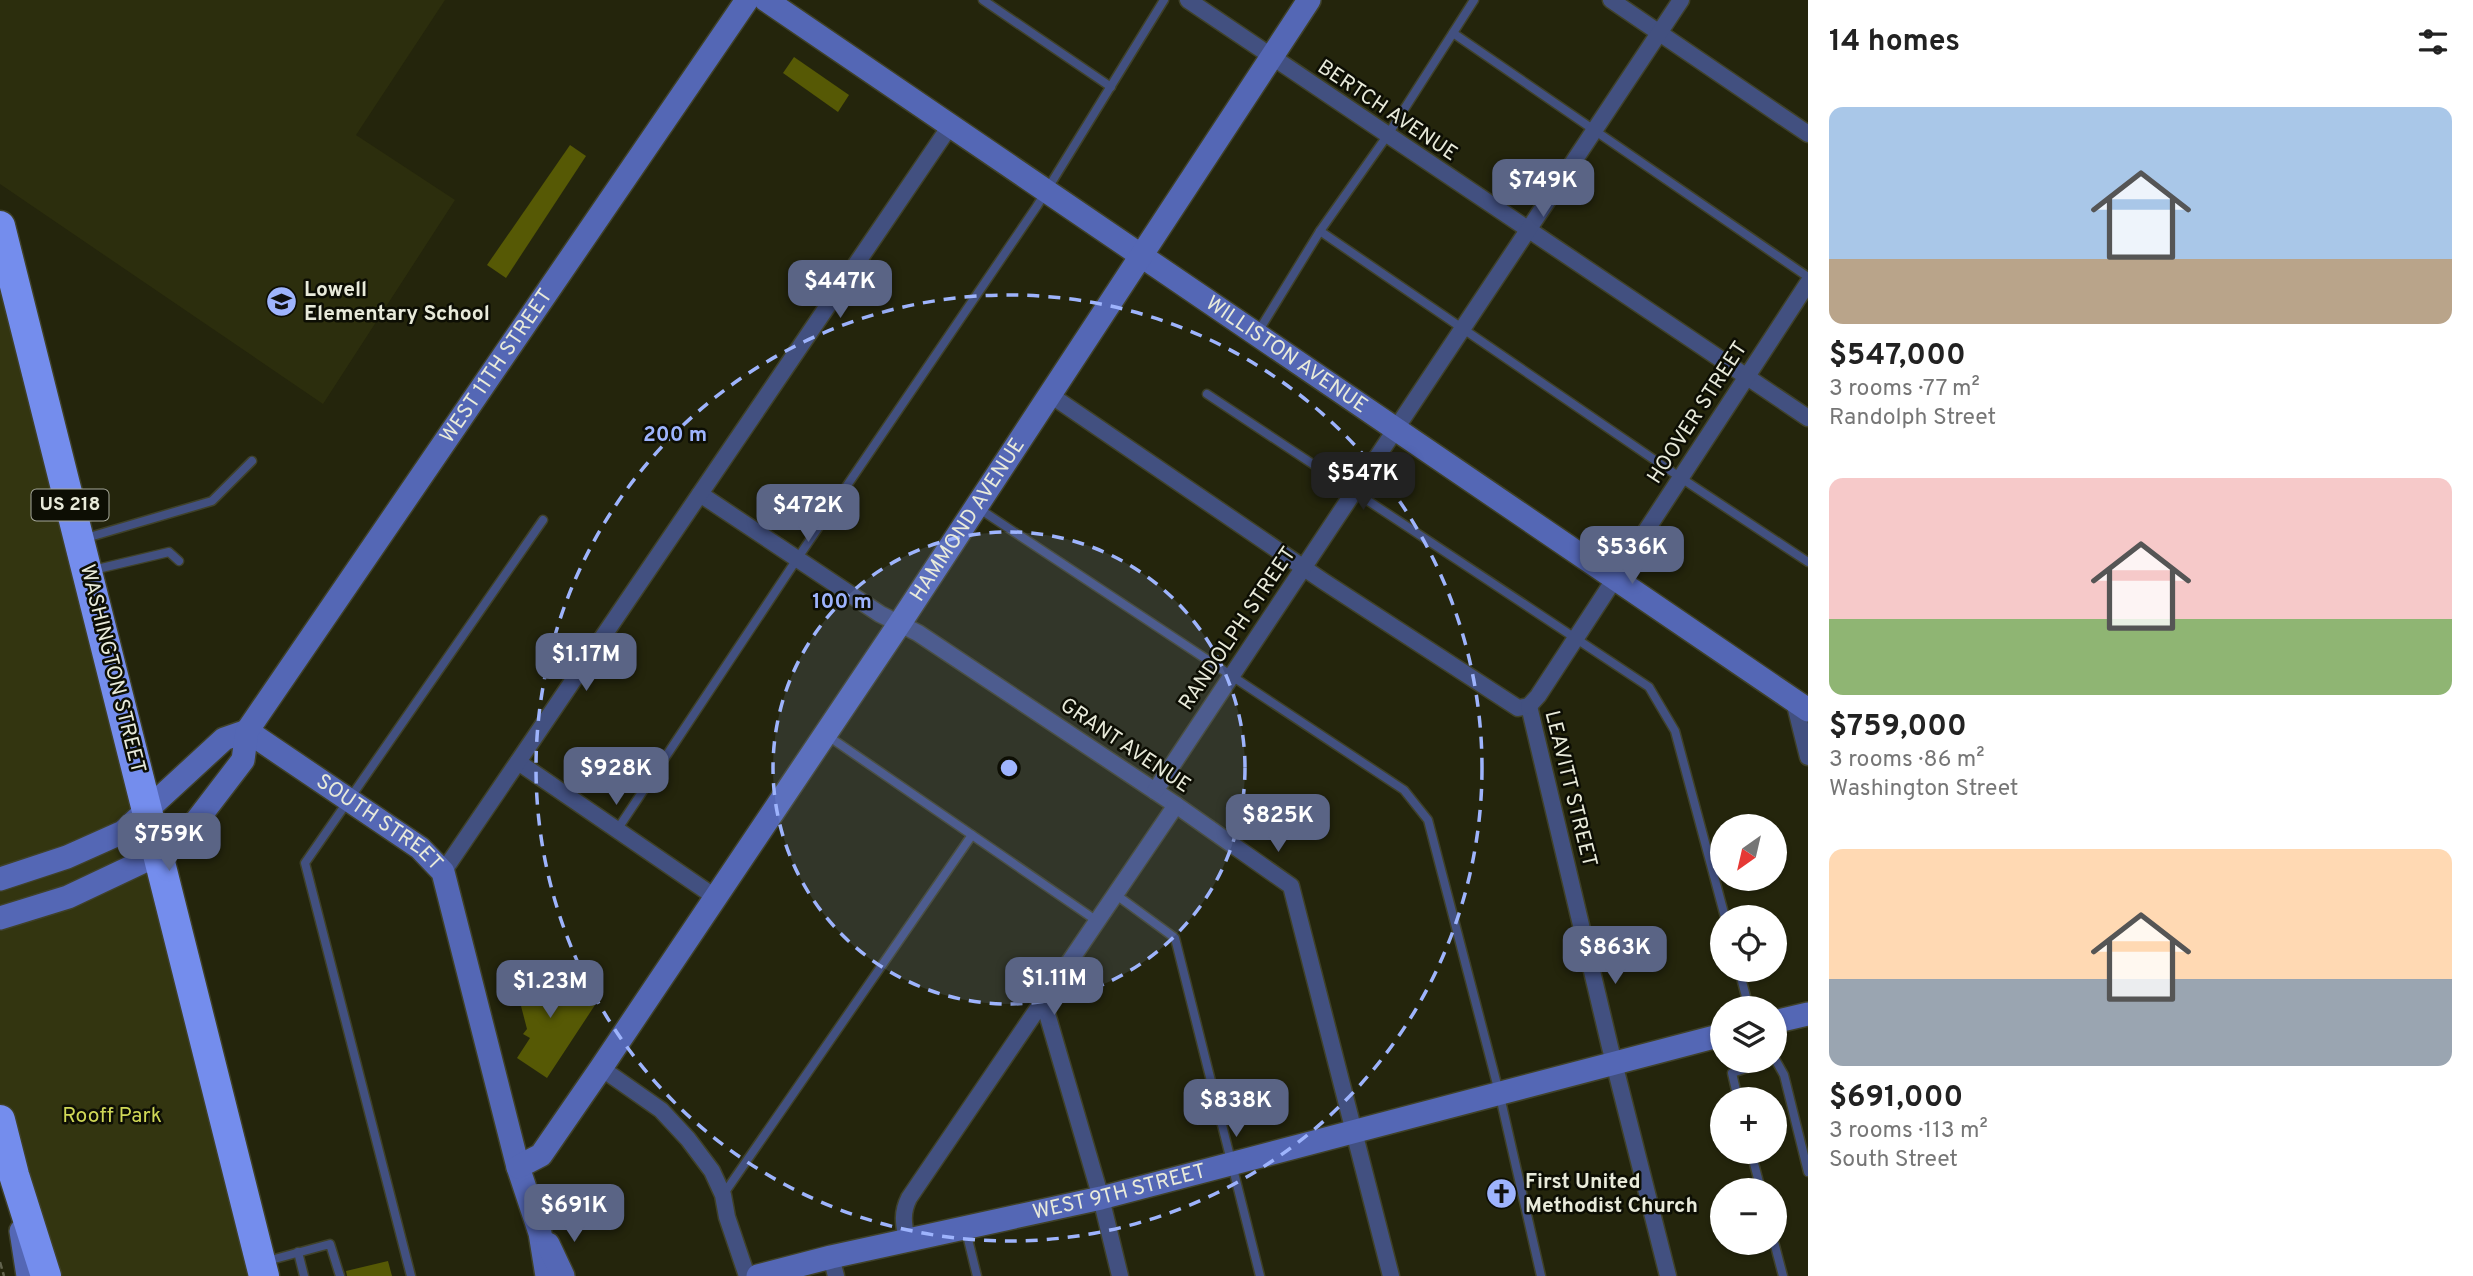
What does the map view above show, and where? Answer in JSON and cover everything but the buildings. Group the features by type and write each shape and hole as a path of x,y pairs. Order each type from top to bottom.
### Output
{"highway":[{"name":"WASHINGTON STREET","path":"0,226 263,1269"},
{"path":"0,1120 14,1175 46,1276"}],"street":[{"name":"WEST 11TH STREET","path":"0,918 68,897 159,854 191,828 243,760 247,731 747,0"},
{"name":"WILLISTON AVENUE","path":"766,0 1801,706"},
{"name":"BERTCH AVENUE","path":"1188,0 1808,418"},
{"name":"HAMMOND AVENUE","path":"518,1167 542,1154 601,1068 900,623 1309,0"},
{"path":"1611,0 1808,134"},
{"name":"RANDOLPH STREET","path":"1155,791 1681,0"},
{"path":"443,872 950,125"},
{"name":"HOOVER STREET","path":"1530,706 1808,283"},
{"name":"LEAVITT STREET","path":"1049,394 1518,708 1530,706 1614,1062 1668,1276"},
{"name":"GRANT AVENUE","path":"700,494 880,614 918,633 1176,805 1291,886 1391,1276"},
{"path":"1801,706 1808,757"},
{"name":"WEST 11TH STREET","path":"0,879 67,857 123,832 224,739 247,731"},
{"name":"SOUTH STREET","path":"247,731 420,848 443,872 518,1167 540,1233 547,1276"},
{"path":"518,762 715,897"},
{"path":"907,1241 903,1209 909,1198 1176,805"},
{"path":"1043,1000 1101,1198 1120,1276"},
{"path":"1787,1019 1808,1014"},
{"name":"WEST 9TH STREET","path":"758,1276 833,1267 907,1241 1101,1198 1710,1038"},
{"path":"601,1068 661,1110 688,1139 712,1171 723,1195 727,1217 747,1276"},
{"path":"14,1175 28,1276"},
{"name":"SOUTH STREET","path":"540,1233 553,1252 563,1276"}],"lane":[{"path":"983,0 1111,87"},
{"path":"617,830 1046,191 1164,0"},
{"path":"1256,335 1320,231 1387,136 1474,0"},
{"path":"1453,33 1808,277"},
{"path":"1320,231 1808,562"},
{"path":"1208,394 1649,687 1675,731 1722,905"},
{"path":"79,540 212,500 253,461"},
{"path":"976,506 1404,790 1428,820 1499,1092 1541,1276"},
{"path":"411,1276 305,863 543,520"},
{"path":"87,571 169,552 178,561"},
{"path":"825,734 1097,920"},
{"path":"723,1195 972,835"},
{"path":"1115,894 1175,938 1260,1276"},
{"path":"1783,1073 1808,1172"},
{"path":"965,1228 977,1276"},
{"path":"263,1269 298,1252 330,1244 340,1276"},
{"path":"298,1252 304,1276"},
{"path":"1777,1255 1783,1276"}],"path":[{"path":"0,1262 4,1276"}],"shaded area":[{"name":"Lowell Elementary School","path":"0,0 445,0 356,135 455,200 323,404 0,184"}],"green space":[{"name":"Rooff Park","path":"0,226 264,1276 46,1276 0,1120"}],"place":[{"name":"Lowell Elementary School","path":"281,302"},
{"name":"First United Methodist Church","path":"1502,1194"}]}
